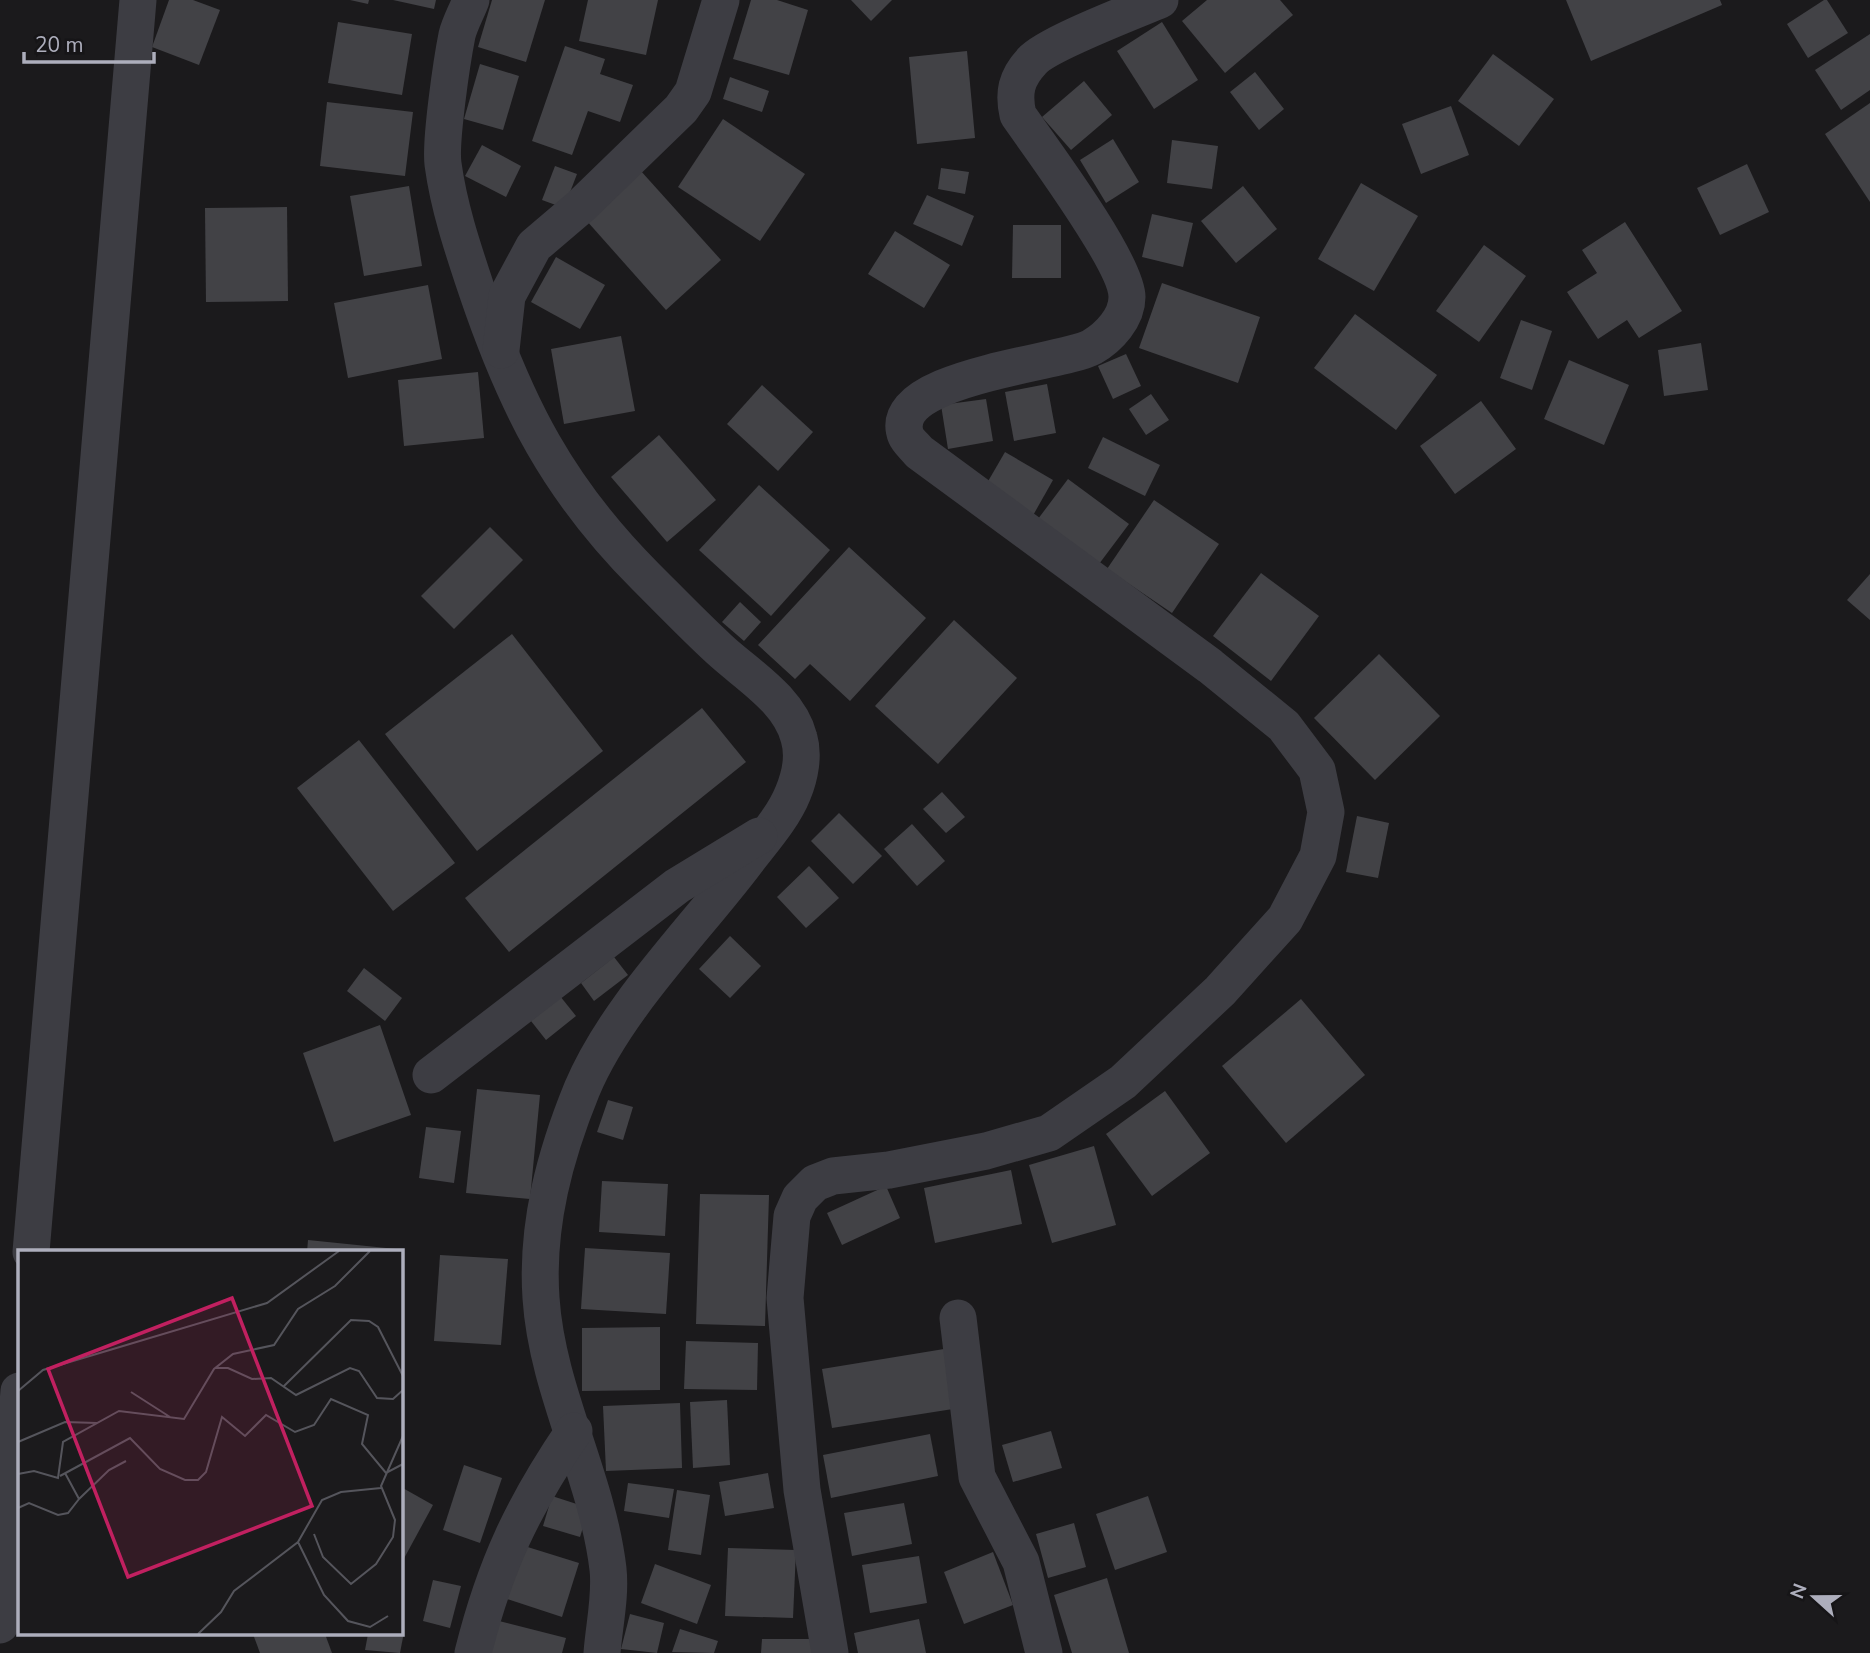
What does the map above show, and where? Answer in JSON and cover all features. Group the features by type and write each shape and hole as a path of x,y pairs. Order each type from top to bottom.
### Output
{"street":[{"path":"31,1250 138,0"},
{"path":"471,0 458,31 442,159 458,235 500,359 531,426 583,509 642,573 722,652 774,697 791,718 800,740 801,765 793,794 770,831 631,1006 584,1084 555,1163 542,1225 541,1298 552,1369 574,1431 596,1508 609,1573 602,1653"},
{"path":"500,359 508,296 534,246 581,206 681,109 693,92 721,0"},
{"path":"830,1653 802,1490 785,1298 792,1216 800,1198 815,1183 833,1176 890,1170 974,1154 1049,1133 1123,1082 1220,991 1285,919 1318,856 1326,812 1317,770 1284,726 1210,666 919,452 906,435 905,419 911,406 928,393 988,374 1089,349 1108,337 1121,318 1127,297 1122,278 1077,199 1018,116 1016,85 1034,58 1160,0"},
{"path":"431,1075 677,886 707,865 770,831"},
{"path":"958,1318 977,1477 1021,1562 1044,1653"},
{"path":"0,1625 18,1403"},
{"path":"473,1653 489,1591 513,1534 538,1484 574,1431"}],"building":[{"path":"169,0 193,0 220,10 199,65 152,47"},
{"path":"350,0 369,0 368,4"},
{"path":"393,0 436,0 434,9"},
{"path":"492,0 545,0 526,62 478,47"},
{"path":"588,0 658,0 646,55 579,41"},
{"path":"751,0 777,0 808,10 789,75 733,59"},
{"path":"851,0 892,0 871,21"},
{"path":"1207,0 1280,0 1293,15 1225,73 1182,21"},
{"path":"1566,0 1720,0 1722,5 1591,61"},
{"path":"1827,0 1848,33 1808,58 1787,24"},
{"path":"338,22 412,34 402,95 328,83"},
{"path":"1162,22 1198,80 1154,109 1117,51"},
{"path":"1870,34 1870,90 1841,110 1815,70"},
{"path":"565,46 605,59 600,74 633,85 620,122 588,111 572,155 532,141"},
{"path":"967,51 975,138 917,144 909,57"},
{"path":"1493,54 1554,99 1519,146 1458,101"},
{"path":"480,64 519,76 503,130 464,119"},
{"path":"1255,72 1284,109 1259,130 1230,92"},
{"path":"730,77 769,91 762,112 723,99"},
{"path":"1084,81 1112,115 1071,150 1042,117"},
{"path":"327,102 413,112 405,176 320,166"},
{"path":"1870,103 1870,202 1825,134"},
{"path":"1451,106 1469,155 1421,174 1402,124"},
{"path":"723,119 805,174 760,241 678,187"},
{"path":"1113,139 1139,182 1106,203 1080,160"},
{"path":"1172,140 1218,146 1212,189 1167,183"},
{"path":"482,145 521,166 506,197 465,176"},
{"path":"1747,164 1769,212 1720,235 1697,188"},
{"path":"555,166 577,174 564,208 542,200"},
{"path":"941,168 969,172 965,194 938,189"},
{"path":"640,170 721,260 666,310 586,220"},
{"path":"1361,183 1418,216 1374,291 1318,259"},
{"path":"409,186 422,266 364,276 350,196"},
{"path":"1243,186 1277,229 1236,263 1201,221"},
{"path":"927,195 974,216 962,246 913,224"},
{"path":"287,207 288,301 206,302 205,208"},
{"path":"1152,214 1193,223 1183,267 1142,257"},
{"path":"1625,222 1682,311 1639,338 1627,320 1598,339 1567,292 1597,273 1582,250"},
{"path":"1013,225 1061,225 1061,278 1012,278"},
{"path":"895,231 950,265 924,308 868,274"},
{"path":"1484,245 1526,276 1479,342 1436,311"},
{"path":"556,257 605,285 580,329 531,302"},
{"path":"1162,283 1260,317 1238,383 1139,348"},
{"path":"428,285 442,359 348,378 334,303"},
{"path":"1355,314 1437,375 1396,430 1314,368"},
{"path":"1521,320 1552,331 1532,390 1500,378"},
{"path":"621,336 635,411 564,424 551,349"},
{"path":"1701,343 1708,390 1664,396 1658,350"},
{"path":"1126,354 1141,386 1113,399 1098,366"},
{"path":"1569,360 1629,385 1604,445 1544,419"},
{"path":"478,372 484,438 404,446 398,380"},
{"path":"1047,384 1056,433 1014,441 1005,392"},
{"path":"762,385 813,432 778,471 727,424"},
{"path":"1151,394 1169,420 1146,435 1129,409"},
{"path":"986,399 993,441 948,449 941,405"},
{"path":"1481,401 1516,449 1455,494 1420,446"},
{"path":"659,435 716,500 667,542 611,477"},
{"path":"1103,437 1160,465 1145,496 1088,468"},
{"path":"1005,452 1053,480 1031,519 983,490"},
{"path":"1068,479 1129,524 1096,568 1035,523"},
{"path":"759,485 830,550 771,616 699,550"},
{"path":"1154,500 1219,544 1172,613 1107,569"},
{"path":"490,527 523,560 454,629 421,596"},
{"path":"849,547 926,618 850,701 810,664 795,679 758,645"},
{"path":"1261,573 1319,616 1271,681 1213,636"},
{"path":"1870,574 1870,620 1847,600"},
{"path":"740,602 761,622 744,641 722,622"},
{"path":"954,620 1017,678 938,764 875,706"},
{"path":"512,634 603,751 477,851 385,734"},
{"path":"1379,654 1440,716 1375,780 1314,718"},
{"path":"702,708 746,762 509,952 465,898"},
{"path":"359,740 455,863 393,911 297,788"},
{"path":"942,792 965,817 946,833 923,809"},
{"path":"839,813 882,856 853,884 811,841"},
{"path":"1357,816 1389,823 1378,878 1346,872"},
{"path":"912,824 945,861 917,886 884,849"},
{"path":"809,866 839,898 806,928 777,897"},
{"path":"730,936 761,966 730,998 699,969"},
{"path":"614,957 628,975 594,1001 581,983"},
{"path":"364,968 402,998 385,1021 347,991"},
{"path":"560,996 576,1016 546,1040 531,1021"},
{"path":"1301,999 1365,1075 1286,1143 1222,1066"},
{"path":"380,1025 411,1115 334,1142 303,1053"},
{"path":"477,1089 540,1095 530,1199 466,1193"},
{"path":"1165,1091 1210,1153 1152,1196 1106,1134"},
{"path":"608,1100 633,1107 623,1140 597,1132"},
{"path":"426,1127 461,1131 454,1183 419,1178"},
{"path":"1094,1146 1116,1225 1052,1243 1029,1165"},
{"path":"1011,1170 1022,1224 935,1243 924,1188"},
{"path":"602,1181 668,1184 665,1236 599,1232"},
{"path":"886,1186 900,1218 842,1245 827,1213"},
{"path":"700,1194 769,1195 765,1326 696,1324"},
{"path":"308,1240 396,1249 396,1250 307,1250"},
{"path":"585,1248 670,1253 666,1314 581,1309"},
{"path":"440,1255 508,1259 501,1345 434,1341"},
{"path":"660,1327 660,1390 582,1391 582,1328"},
{"path":"686,1341 758,1343 757,1390 684,1389"},
{"path":"944,1349 953,1409 832,1428 822,1369"},
{"path":"727,1400 730,1465 693,1468 690,1402"},
{"path":"680,1403 682,1468 606,1471 603,1406"},
{"path":"1051,1431 1062,1468 1013,1482 1002,1445"},
{"path":"930,1434 938,1476 831,1498 823,1455"},
{"path":"464,1465 502,1478 480,1543 443,1530"},
{"path":"768,1473 774,1508 725,1516 719,1482"},
{"path":"628,1483 674,1489 669,1518 624,1511"},
{"path":"402,1488 433,1505 402,1562"},
{"path":"677,1490 710,1495 701,1555 668,1550"},
{"path":"552,1496 589,1508 580,1537 543,1526"},
{"path":"1148,1496 1167,1552 1115,1570 1096,1514"},
{"path":"904,1503 912,1544 852,1556 844,1513"},
{"path":"1074,1523 1086,1567 1048,1578 1036,1534"},
{"path":"518,1544 579,1563 562,1617 501,1597"},
{"path":"728,1548 796,1550 793,1618 725,1616"},
{"path":"993,1552 1013,1605 964,1624 944,1572"},
{"path":"919,1556 927,1603 870,1613 862,1565"},
{"path":"655,1564 711,1585 697,1624 641,1603"},
{"path":"1107,1578 1129,1653 1072,1653 1054,1595"},
{"path":"433,1580 461,1586 450,1628 423,1621"},
{"path":"630,1614 664,1623 657,1653 621,1649"},
{"path":"919,1619 926,1653 858,1653 854,1633"},
{"path":"499,1621 566,1638 562,1653 490,1653"},
{"path":"680,1629 718,1641 714,1653 672,1652"},
{"path":"404,1632 400,1653 365,1650 368,1636 402,1636"},
{"path":"254,1636 326,1636 332,1653 260,1653"},
{"path":"762,1639 812,1639 812,1653 761,1653"}]}
